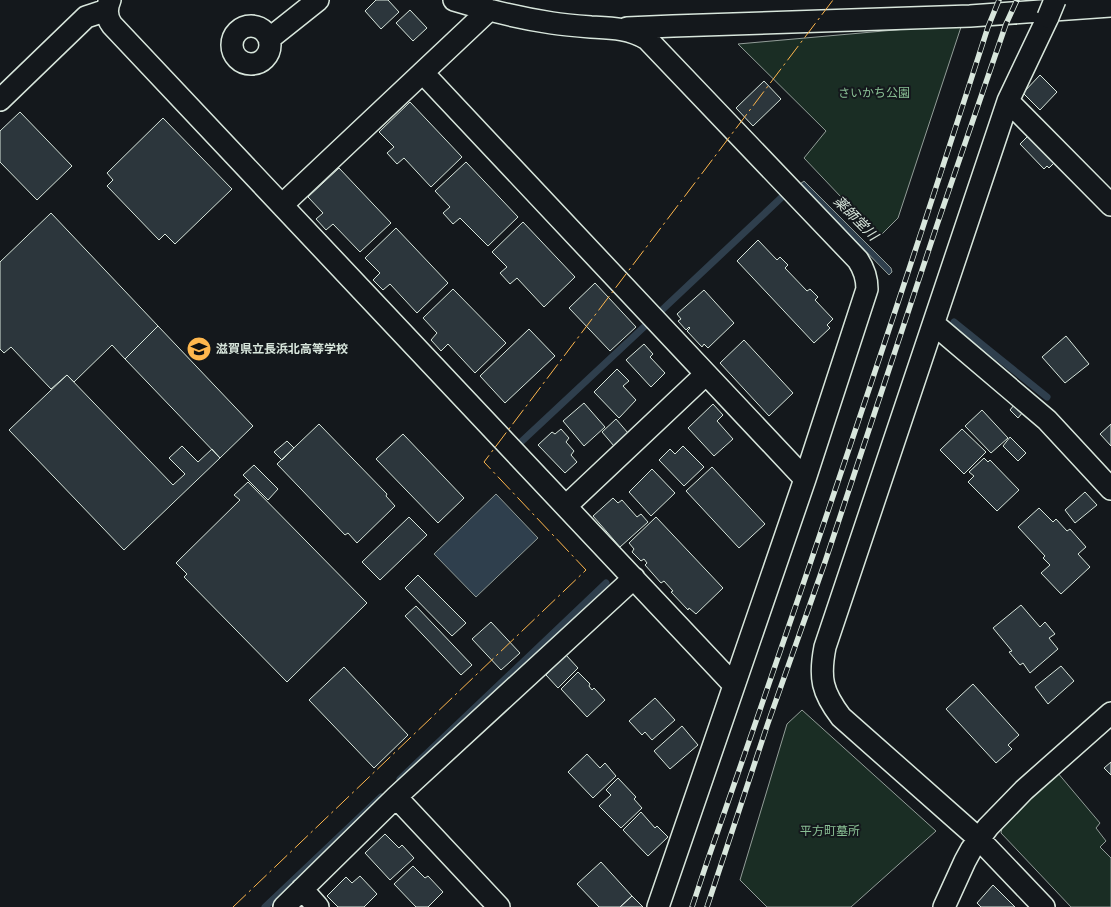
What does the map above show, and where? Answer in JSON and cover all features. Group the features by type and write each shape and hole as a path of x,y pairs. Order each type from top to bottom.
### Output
{"street":[{"path":"269,39 318,0"},
{"path":"454,0 489,10 551,23 627,30 640,35 652,44 858,260 864,271 867,283 867,289 805,479 658,907"},
{"path":"0,100 86,17 109,5"},
{"path":"109,5 107,15 112,25 734,685"},
{"path":"619,29 683,25 970,16 1111,6"},
{"path":"1044,907 979,839 841,717 830,702 823,684 822,666 825,648 1008,101 1052,9"},
{"path":"282,205 489,10"},
{"path":"423,73 805,479"},
{"path":"1008,101 1111,205"},
{"path":"934,324 1047,420 1111,489"},
{"path":"566,506 706,374"},
{"path":"284,907 396,797 634,578"},
{"path":"944,907 965,861 998,815 1111,713"},
{"path":"396,797 499,907"},
{"path":"302,890 318,907"}],"green space":[{"name":"さいかち公園","path":"962,24 898,218 879,237 804,158 826,131 738,44"},
{"name":"平方町墓所","path":"802,710 936,831 851,907 767,907 740,880 787,724"},
{"path":"1057,772 1100,823 1096,828 1106,841 1100,847 1111,858 1111,907 1071,907 1001,833 1003,822"}],"water":[{"path":"804,181 891,268 892,272 889,275 800,184"},
{"path":"496,494 538,538 476,597 434,554"}],"building":[{"path":"376,0 388,0 399,12 381,29 365,11"},
{"path":"410,10 427,28 413,41 396,23"},
{"path":"1040,75 1057,92 1040,110 1023,93"},
{"path":"764,81 781,99 753,126 736,108"},
{"path":"410,102 462,157 431,187 404,158 397,164 387,153 394,147 379,132"},
{"path":"20,112 72,166 37,200 0,162 0,131"},
{"path":"163,118 232,189 175,244 165,234 159,240 107,186 113,180 107,173"},
{"path":"1031,133 1057,160 1049,168 1047,166 1044,169 1020,144"},
{"path":"466,162 518,217 488,246 460,218 453,224 443,213 450,207 435,191"},
{"path":"339,168 391,223 360,252 333,224 326,230 316,219 323,213 308,197"},
{"path":"51,213 158,326 125,359 112,345 74,382 67,375 51,389 11,347 4,353 0,349 0,262"},
{"path":"523,222 575,277 544,307 517,278 510,284 500,273 507,267 492,252"},
{"path":"396,228 448,283 417,313 390,284 383,290 373,280 380,273 365,258"},
{"path":"758,240 777,260 780,257 788,265 785,268 807,291 810,289 818,297 815,300 833,319 827,325 830,328 814,343 737,261"},
{"path":"595,283 636,327 610,351 569,308"},
{"path":"453,289 506,343 475,373 448,344 441,351 431,340 437,333 423,318"},
{"path":"704,290 734,323 708,348 704,344 702,347 687,331 689,327 686,330 678,321 681,319 677,314"},
{"path":"158,326 253,426 220,458 125,359"},
{"path":"529,329 555,356 505,403 480,376"},
{"path":"1066,336 1089,364 1065,383 1042,357"},
{"path":"744,340 793,393 769,416 720,363"},
{"path":"644,344 653,354 650,357 665,373 651,387 626,360"},
{"path":"617,369 629,381 623,386 636,400 619,418 594,392"},
{"path":"67,375 173,485 185,474 169,458 182,446 198,462 212,449 220,458 124,550 9,430"},
{"path":"584,403 605,427 584,446 563,421"},
{"path":"713,404 723,415 717,421 733,439 714,456 688,428"},
{"path":"1014,405 1023,412 1018,418 1010,410"},
{"path":"982,410 1008,438 991,453 965,426"},
{"path":"616,419 628,433 614,446 602,432"},
{"path":"319,424 387,494 386,496 395,506 357,543 348,533 345,535 277,464"},
{"path":"1111,424 1111,446 1100,434"},
{"path":"561,429 569,438 566,442 574,451 571,455 577,462 565,473 538,445 552,432 555,434"},
{"path":"962,429 986,452 964,474 940,450"},
{"path":"403,434 464,498 438,523 376,459"},
{"path":"1010,437 1026,453 1018,461 1003,446"},
{"path":"287,441 294,448 282,460 274,452"},
{"path":"683,446 704,467 684,486 659,460 670,449 675,454"},
{"path":"984,458 988,462 990,460 1019,490 997,511 968,482 974,476 969,472"},
{"path":"254,465 278,489 268,500 243,475"},
{"path":"712,467 765,524 739,548 686,491"},
{"path":"652,469 675,493 651,516 629,492"},
{"path":"248,482 367,603 287,682 184,577 187,574 176,563 240,500 234,495"},
{"path":"1085,492 1097,505 1075,523 1065,510"},
{"path":"613,498 618,503 622,500 637,517 641,514 648,522 620,547 593,516"},
{"path":"1039,508 1053,522 1056,519 1067,531 1070,529 1086,547 1078,554 1090,567 1061,594 1041,573 1050,565 1043,558 1045,556 1018,527"},
{"path":"409,517 427,535 380,580 362,562"},
{"path":"656,517 723,588 696,614 689,608 688,610 671,592 673,591 664,581 661,583 645,565 647,563 644,559 641,561 632,552 634,549 629,543"},
{"path":"418,575 466,623 452,636 405,588"},
{"path":"1021,605 1040,627 1045,622 1055,634 1049,638 1058,649 1030,673 1023,663 1020,665 1009,652 1012,651 993,628"},
{"path":"416,606 472,665 461,675 405,616"},
{"path":"491,622 520,653 501,670 472,639"},
{"path":"566,655 578,668 558,688 546,675"},
{"path":"1061,666 1074,681 1048,704 1035,687"},
{"path":"344,667 408,735 374,768 309,700"},
{"path":"578,672 590,684 589,686 592,690 594,688 605,700 587,717 561,689"},
{"path":"973,684 1019,735 1008,745 1012,749 996,763 946,709"},
{"path":"655,698 675,720 652,740 645,732 642,735 629,721"},
{"path":"682,726 698,745 670,769 654,751"},
{"path":"587,754 600,768 605,763 616,776 593,798 568,772"},
{"path":"1111,762 1111,775 1104,768"},
{"path":"618,778 636,797 634,799 642,808 621,828 599,806 611,795 606,790"},
{"path":"641,812 655,828 657,826 668,837 648,856 623,830"},
{"path":"385,834 399,848 402,845 414,858 390,880 365,853"},
{"path":"601,862 632,896 620,907 599,907 577,884"},
{"path":"413,866 425,878 428,876 443,892 428,907 416,907 394,884"},
{"path":"360,876 377,894 364,907 338,907 327,896 346,877 352,883"},
{"path":"993,885 1015,907 981,907 977,903"},
{"path":"632,896 643,907 620,907"}],"waterway":[{"path":"662,310 782,197"},
{"name":"薬師堂川","path":"954,322 1047,397"},
{"path":"521,442 645,326"},
{"path":"400,779 606,583"},
{"path":"265,907 381,797"}],"railway":[{"path":"692,907 850,446 988,27 999,0"},
{"path":"707,907 768,723 825,562 938,222 1006,24 1017,0"}],"power":[{"path":"233,907 586,570 484,462 833,0"}],"place":[{"name":"滋賀県立長浜北高等学校","path":"199,349"}]}
